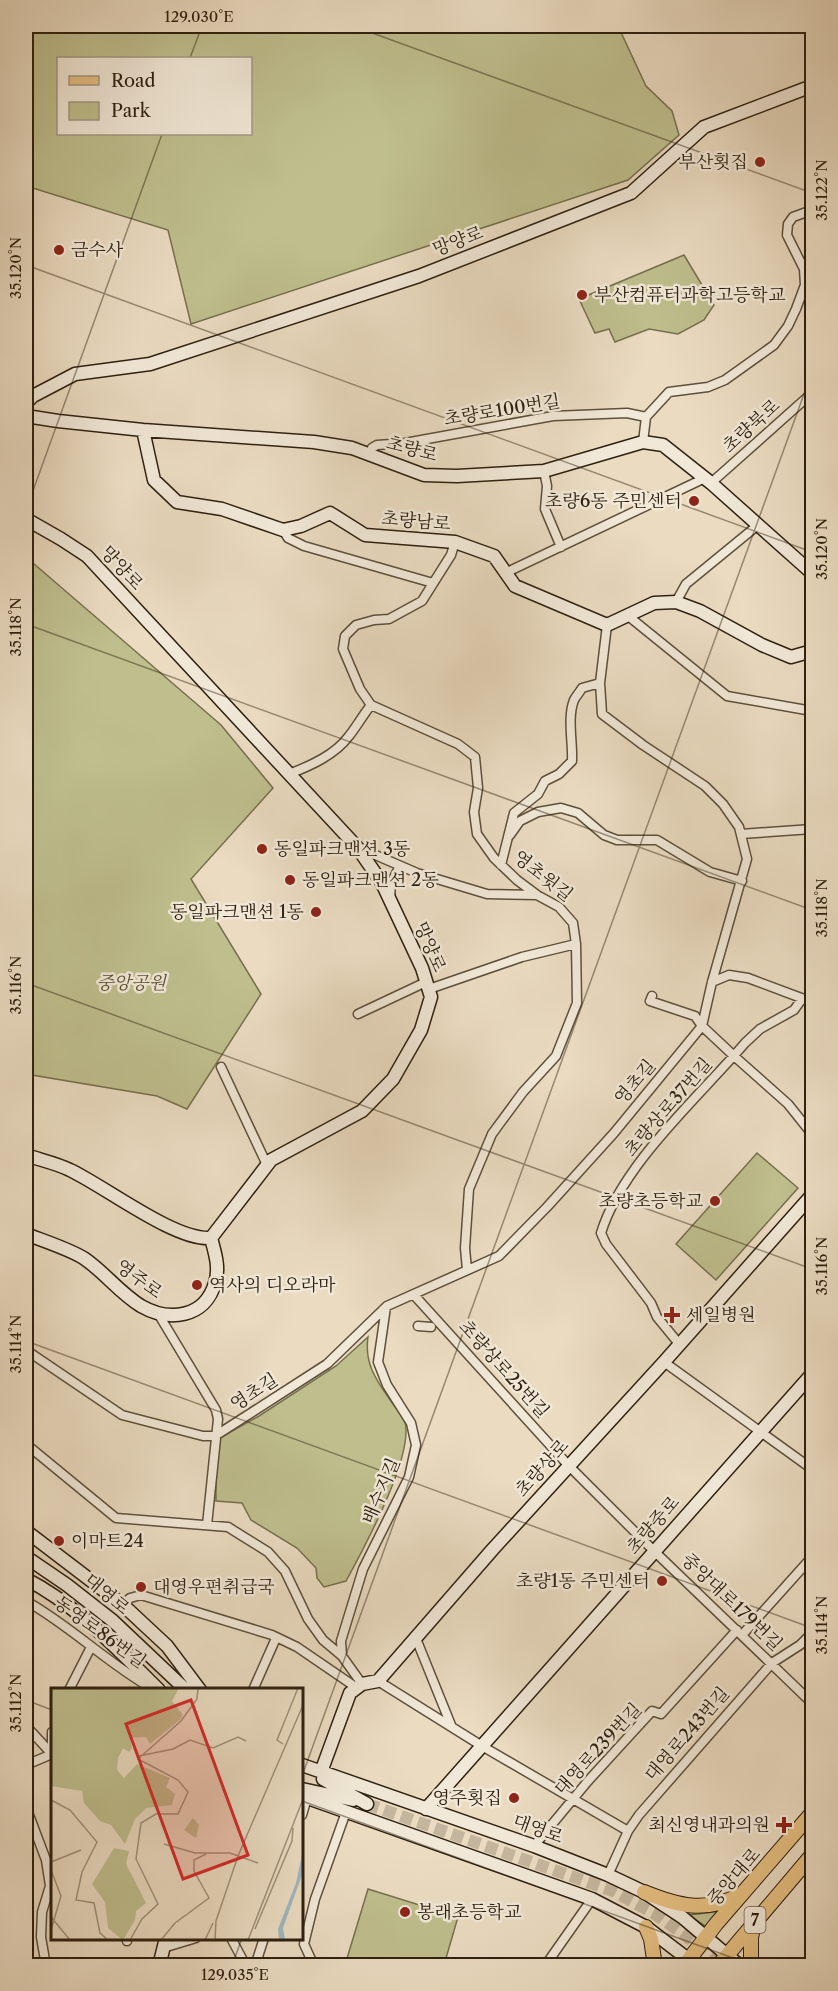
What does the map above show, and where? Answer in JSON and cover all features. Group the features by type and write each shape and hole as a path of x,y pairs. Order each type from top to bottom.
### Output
{"main road":[{"name":"망양로","path":"26,403 33,396 75,374 150,364 419,276 631,193 704,127 813,86"},
{"name":"초량로","path":"26,416 143,430 314,442 352,448 424,475 468,476 544,471 643,442"},
{"path":"143,430 154,480 177,502 222,509 284,531"},
{"path":"643,442 663,445 708,481 813,573"},
{"name":"초량남로","path":"284,531 330,513 365,535 455,542 494,556 515,586 607,625"},
{"name":"망양로","path":"26,519 87,556 357,847 382,883 431,998 421,1030 393,1079 362,1111 276,1156 211,1238"},
{"path":"607,625 654,603 676,602 700,611 762,645 791,657 813,651"},
{"path":"26,1155 69,1169 144,1214 193,1237 211,1238"},
{"name":"초량상로","path":"378,1681 813,1195"},
{"name":"영주로","path":"26,1234 84,1258 125,1296 159,1315 178,1316 195,1312 207,1302 216,1283 217,1265 211,1238"},
{"name":"초량중로","path":"426,1809 813,1374"},
{"path":"26,1531 123,1605 167,1646 199,1688"},
{"name":"대영로","path":"26,1557 68,1585 113,1621 185,1688"},
{"name":"대영로","path":"26,1579 64,1603 101,1634 156,1688"},
{"path":"175,1680 185,1682 186,1676 182,1665"},
{"path":"321,1772 350,1693 360,1686 378,1681"},
{"name":"대영로","path":"303,1766 534,1846 608,1875 644,1892 707,1936 740,1965"},
{"path":"303,1767 367,1804 303,1794"},
{"path":"303,1794 346,1812 592,1899 646,1927 690,1963"},
{"name":"중앙대로","path":"690,1963 707,1936 813,1814"},
{"name":"7","path":"717,1965 813,1855"},
{"path":"644,1892 674,1904 699,1906 728,1901 745,1893"},
{"path":"752,1965 751,1938 755,1921"},
{"path":"646,1927 651,1939 655,1965"},
{"path":"159,1965 164,1943"}],"street":[{"path":"643,442 646,417 669,392 715,385 774,345 788,326 805,285 804,269 787,235 788,224 794,217 813,210"},
{"name":"초량북로","path":"506,573 708,481 813,393"},
{"name":"초량로100번길","path":"369,456 372,448 377,445 405,443 553,416 627,413 646,417"},
{"path":"544,471 547,486 545,510 561,547"},
{"path":"676,602 686,584 758,525"},
{"path":"284,531 288,538 304,546 433,583"},
{"path":"289,774 330,754 348,738 371,705 360,689 343,649 345,636 356,625 390,619 422,601 451,555 455,542"},
{"path":"627,615 727,696 813,711"},
{"name":"영초길","path":"215,1436 327,1364 387,1306 499,1256 548,1207 614,1133 702,1026 747,859 739,827 723,804 705,786 602,714 600,683 607,625"},
{"path":"501,865 514,813 538,794 544,781 559,774 572,761 573,701 582,688 600,683"},
{"name":"영초윗길","path":"371,705 458,744 475,757 478,788 474,813 477,834 501,865 537,895 559,907 573,923 576,944 577,1003 556,1056 523,1092 492,1134 469,1189 465,1248 467,1270"},
{"path":"510,835 520,821 538,812 561,808 578,813 603,835 617,840 657,840 710,872 742,881"},
{"path":"741,834 813,829"},
{"path":"357,847 400,866 487,894 537,895"},
{"path":"390,902 392,883 400,866"},
{"path":"358,1014 427,986 522,957 576,944"},
{"path":"712,982 729,975 738,976 813,1002"},
{"path":"652,996 650,1001 695,1016 702,1026 788,1104 813,1134"},
{"name":"초량상로37번길","path":"680,1345 657,1317 651,1303 606,1244 601,1233 606,1217 641,1159 760,1029 794,1010 802,999"},
{"path":"221,1067 267,1165"},
{"name":"초량상로25번길","path":"414,1295 569,1466 654,1551"},
{"name":"배수지길","path":"342,1656 341,1641 363,1569 409,1477 416,1444 411,1423 387,1385 378,1362 387,1306"},
{"name":"영초길","path":"159,1315 216,1410 218,1419 215,1436"},
{"path":"418,1326 431,1327"},
{"path":"26,1350 122,1415 203,1436 215,1436 207,1525"},
{"path":"664,1362 813,1469"},
{"path":"26,1444 116,1518 228,1527 268,1552 285,1571 308,1619 322,1640 342,1656 360,1686"},
{"name":"중앙대로179번길","path":"654,1551 813,1703"},
{"path":"739,1632 813,1557"},
{"path":"123,1605 130,1598 141,1595 206,1614 297,1647 360,1686"},
{"name":"동영로86번길","path":"26,1600 60,1622 128,1674 155,1688"},
{"name":"대영로239번길","path":"534,1846 652,1711 661,1714 739,1632"},
{"name":"대영로243번길","path":"608,1875 628,1832 639,1815 772,1663 800,1645 813,1633"},
{"path":"416,1636 451,1726"},
{"path":"253,1688 276,1638"},
{"path":"70,1688 91,1647"},
{"path":"378,1681 482,1746 628,1832"},
{"path":"26,1726 51,1753"},
{"path":"26,1765 51,1754"},
{"path":"26,1808 46,1860 50,1886 42,1912 41,1937 46,1965"},
{"path":"314,1965 304,1944 315,1899 346,1812"},
{"path":"545,1965 592,1899"},
{"path":"164,1943 183,1940"},
{"path":"232,1940 246,1965"},
{"path":"255,1965 263,1940"}],"green space":[{"path":"26,26 618,26 646,86 672,111 679,135 628,180 191,324 168,230 26,186"},
{"path":"684,255 714,305 704,320 678,334 649,329 615,342 609,329 595,333 579,299"},
{"name":"중앙공원","path":"26,557 221,725 273,788 191,879 261,994 187,1109 157,1096 26,1074"},
{"path":"757,1153 798,1188 716,1280 676,1244"},
{"path":"368,1337 368,1356 373,1372 404,1419 406,1434 403,1453 386,1500 346,1581 324,1587 317,1578 316,1568 297,1548 251,1520 242,1503 216,1501 216,1440 259,1416 336,1366"},
{"path":"368,1889 458,1917 444,1965 345,1965"},
{"path":"722,1911 707,1927 689,1915"}],"tunnel":[{"path":"367,1804 613,1891 655,1914 686,1936 721,1966"}],"place":[{"name":"부산횟집","path":"760,162"},
{"name":"금수사","path":"59,250"},
{"name":"부산컴퓨터과학고등학교","path":"582,295"},
{"name":"초량6동 주민센터","path":"694,501"},
{"name":"동일파크맨션 3동","path":"262,849"},
{"name":"동일파크맨션 2동","path":"290,880"},
{"name":"동일파크맨션 1동","path":"316,912"},
{"name":"초량초등학교","path":"715,1201"},
{"name":"역사의 디오라마","path":"197,1285"},
{"name":"세일병원","path":"672,1315"},
{"name":"이마트24","path":"59,1541"},
{"name":"초량1동 주민센터","path":"662,1581"},
{"name":"대영우편취급국","path":"141,1587"},
{"name":"영주횟집","path":"514,1798"},
{"name":"최신영내과의원","path":"784,1825"},
{"name":"봉래초등학교","path":"405,1912"}]}
